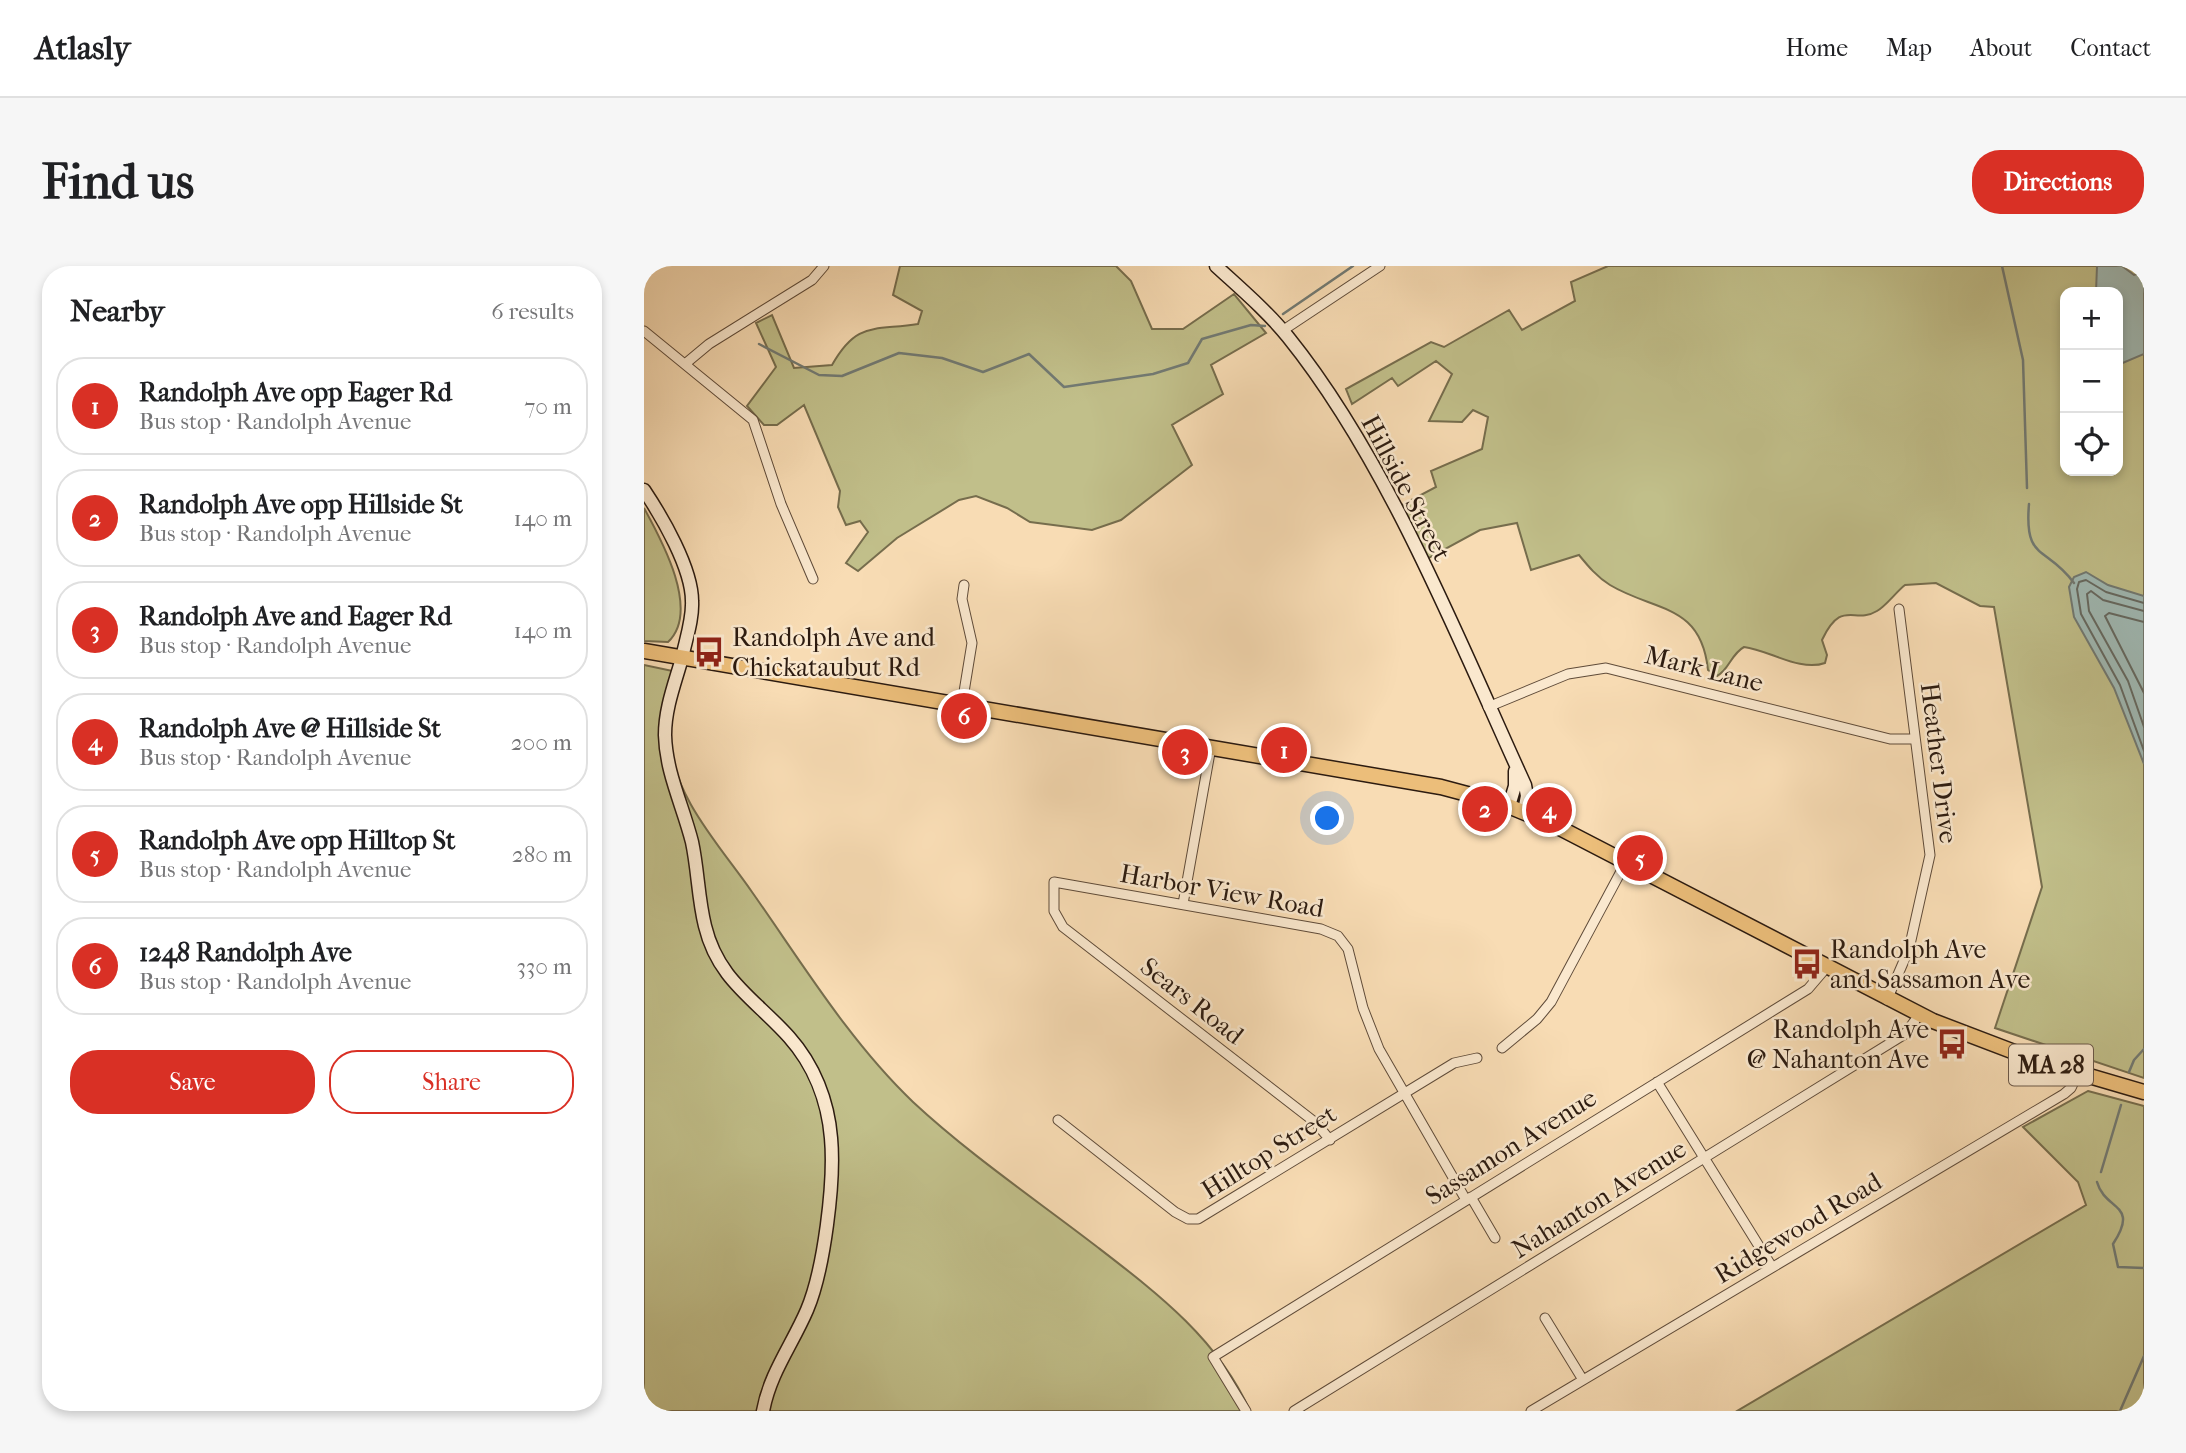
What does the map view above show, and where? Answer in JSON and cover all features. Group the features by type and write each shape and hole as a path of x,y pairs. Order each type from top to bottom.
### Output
{"main road":[{"name":"Hillside Street","path":"1216,266 1282,331 1352,433 1389,499 1513,760 1526,791 1524,811"},
{"path":"644,490 664,525 691,588 691,615 668,708 666,754 694,849 708,937 735,986 789,1037 807,1060 821,1090 831,1139 830,1181 817,1279 806,1313 773,1374 763,1411"},
{"name":"MA 28","path":"644,651 1448,789 1509,806 1626,862 1919,1015 1993,1045 2144,1092"},
{"name":"Hillside Street","path":"1509,806 1515,782 1513,760"}],"street":[{"path":"685,364 702,348 812,280 824,266"},
{"path":"1282,331 1380,266"},
{"path":"644,331 753,420 781,504 813,579"},
{"path":"962,704 972,643 962,599 964,584"},
{"name":"Heather Drive","path":"1887,1000 1909,949 1929,863 1928,831 1899,609"},
{"name":"Mark Lane","path":"1488,707 1568,674 1606,668 1890,739 1914,739"},
{"path":"1184,904 1211,747"},
{"path":"1502,1048 1538,1019 1551,1002 1626,862"},
{"name":"Harbor View Road","path":"1054,882 1321,929 1338,936 1349,952 1372,1033 1404,1094 1495,1238"},
{"name":"Sears Road","path":"1054,882 1054,911 1063,927 1316,1123 1330,1140"},
{"name":"Sassamon Avenue","path":"1246,1411 1213,1357 1812,986 1826,968"},
{"name":"Nahanton Avenue","path":"1294,1411 1907,1033 1919,1015"},
{"name":"Hilltop Street","path":"1058,1119 1188,1219 1207,1215 1454,1063 1477,1058"},
{"name":"Ridgewood Road","path":"1531,1411 2064,1094 2078,1073"},
{"path":"1657,1082 1772,1267"},
{"path":"1545,1318 1583,1380"}],"shaded area":[{"path":"900,266 1116,266 1131,281 1152,329 1183,329 1234,294 1266,333 1211,365 1223,394 1172,425 1192,465 1121,520 1092,530 1030,522 1007,508 976,496 959,500 897,538 858,571 846,563 868,532 860,521 846,525 838,507 840,491 804,405 777,425 764,425 747,406 776,367 756,323 772,315 794,368 832,365 841,351 858,335 878,328 918,324 922,311 893,295"},
{"path":"1608,266 2144,266 2144,1078 1995,1028 2042,887 1994,607 1980,606 1936,583 1905,585 1877,611 1862,616 1842,616 1836,620 1822,640 1827,655 1825,663 1805,665 1744,647 1717,676 1708,670 1704,648 1696,632 1686,621 1673,612 1610,585 1579,555 1531,570 1517,523 1480,530 1427,559 1400,506 1436,487 1431,471 1482,449 1488,417 1473,410 1462,422 1429,421 1452,374 1436,361 1398,386 1392,378 1352,404 1346,389 1431,342 1444,347 1509,310 1522,330 1575,301 1571,282"},
{"path":"644,508 668,556 679,594 681,612 677,629 668,642 644,641"},
{"path":"644,665 682,673 672,715 670,740 673,761 689,801 713,839 868,1054 913,1102 935,1121 1119,1264 1184,1319 1221,1361 1250,1411 644,1411"},
{"path":"2088,1091 2144,1106 2144,1411 1737,1411 2086,1205 2078,1182 2023,1127"}],"water":[{"path":"2097,266 2122,266 2134,275 2144,272 2144,354 2123,363 2123,287 2096,287"},
{"path":"2086,572 2108,585 2144,596 2144,764 2114,688 2074,617 2069,587 2074,577"}],"waterway":[{"path":"1283,314 1353,266"},
{"path":"2002,266 2023,360 2027,488"},
{"path":"759,344 819,375 842,376 899,353 942,358 983,372 1029,354 1064,387 1153,374 1188,363 1202,339 1251,325 1265,326"},
{"path":"2029,504 2028,522 2034,544 2074,583"},
{"path":"2129,1072 2134,1060 2144,1049"},
{"path":"2101,1172 2121,1105"},
{"path":"2097,1182 2101,1191 2122,1214 2123,1221 2113,1244 2118,1267 2144,1268"},
{"path":"2120,1411 2144,1356"}],"place":[{"name":"Randolph Ave and Chickataubut Rd","path":"709,652"},
{"name":"1248 Randolph Ave","path":"964,716"},
{"name":"Randolph Ave opp Eager Rd","path":"1284,750"},
{"name":"Randolph Ave and Eager Rd","path":"1185,752"},
{"name":"Randolph Ave opp Hillside St","path":"1485,809"},
{"name":"Randolph Ave @ Hillside St","path":"1549,810"},
{"name":"Randolph Ave opp Hilltop St","path":"1640,858"},
{"name":"Randolph Ave and Sassamon Ave","path":"1807,964"},
{"name":"Randolph Ave @ Nahanton Ave","path":"1952,1044"}]}
